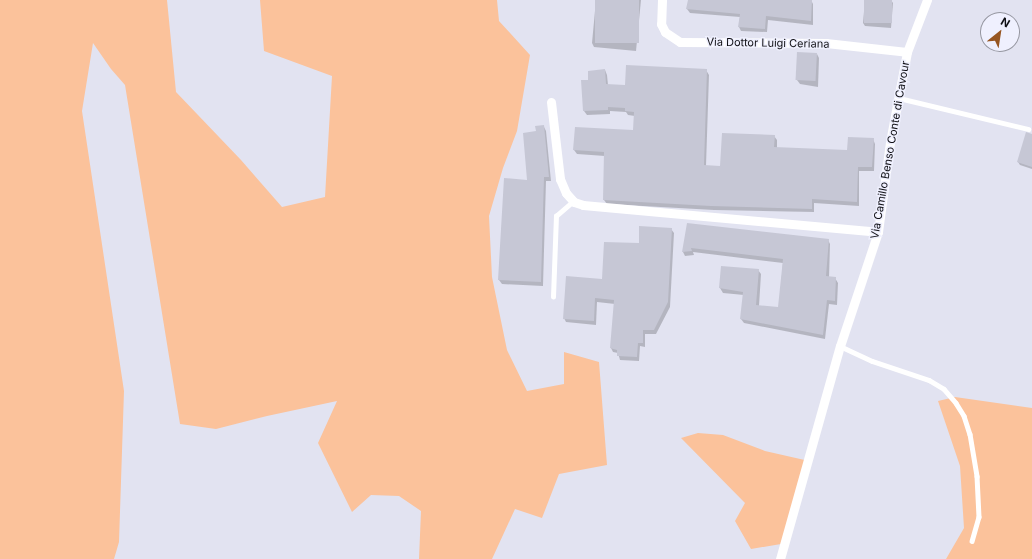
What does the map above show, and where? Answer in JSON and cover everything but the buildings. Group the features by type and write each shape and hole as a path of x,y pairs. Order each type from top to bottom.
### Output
{"street":[{"name":"Via Dottor Luigi Ceriana","path":"662,0 660,14 661,24 665,32 680,42 826,43 907,52"},
{"name":"Via Camillo Benso Conte di Cavour","path":"780,559 840,346 878,232 907,52 927,0"},
{"path":"551,102 560,179 566,193 573,201 583,205 878,232"}],"lane":[{"path":"899,98 1028,129"},
{"path":"553,297 556,216 573,201"},
{"path":"840,346 872,361 928,380 944,389 956,403 964,416 970,434 977,476 979,517 972,541"}],"shaded area":[{"path":"0,0 167,0 176,92 241,160 282,207 325,197 332,76 264,51 260,0 497,0 499,21 530,55 517,131 503,168 489,216 492,277 507,350 527,391 564,384 564,352 599,362 607,465 559,474 542,518 515,509 492,559 419,559 421,511 399,496 371,495 352,512 318,443 337,401 216,429 180,424 125,85 111,69 93,43 82,111 124,391 119,542 114,559 0,559"},
{"path":"955,397 1032,408 1032,559 946,559 964,528 960,466 938,401"},
{"path":"698,433 723,435 765,451 809,461 781,544 751,549 735,521 745,503 681,438"}]}
